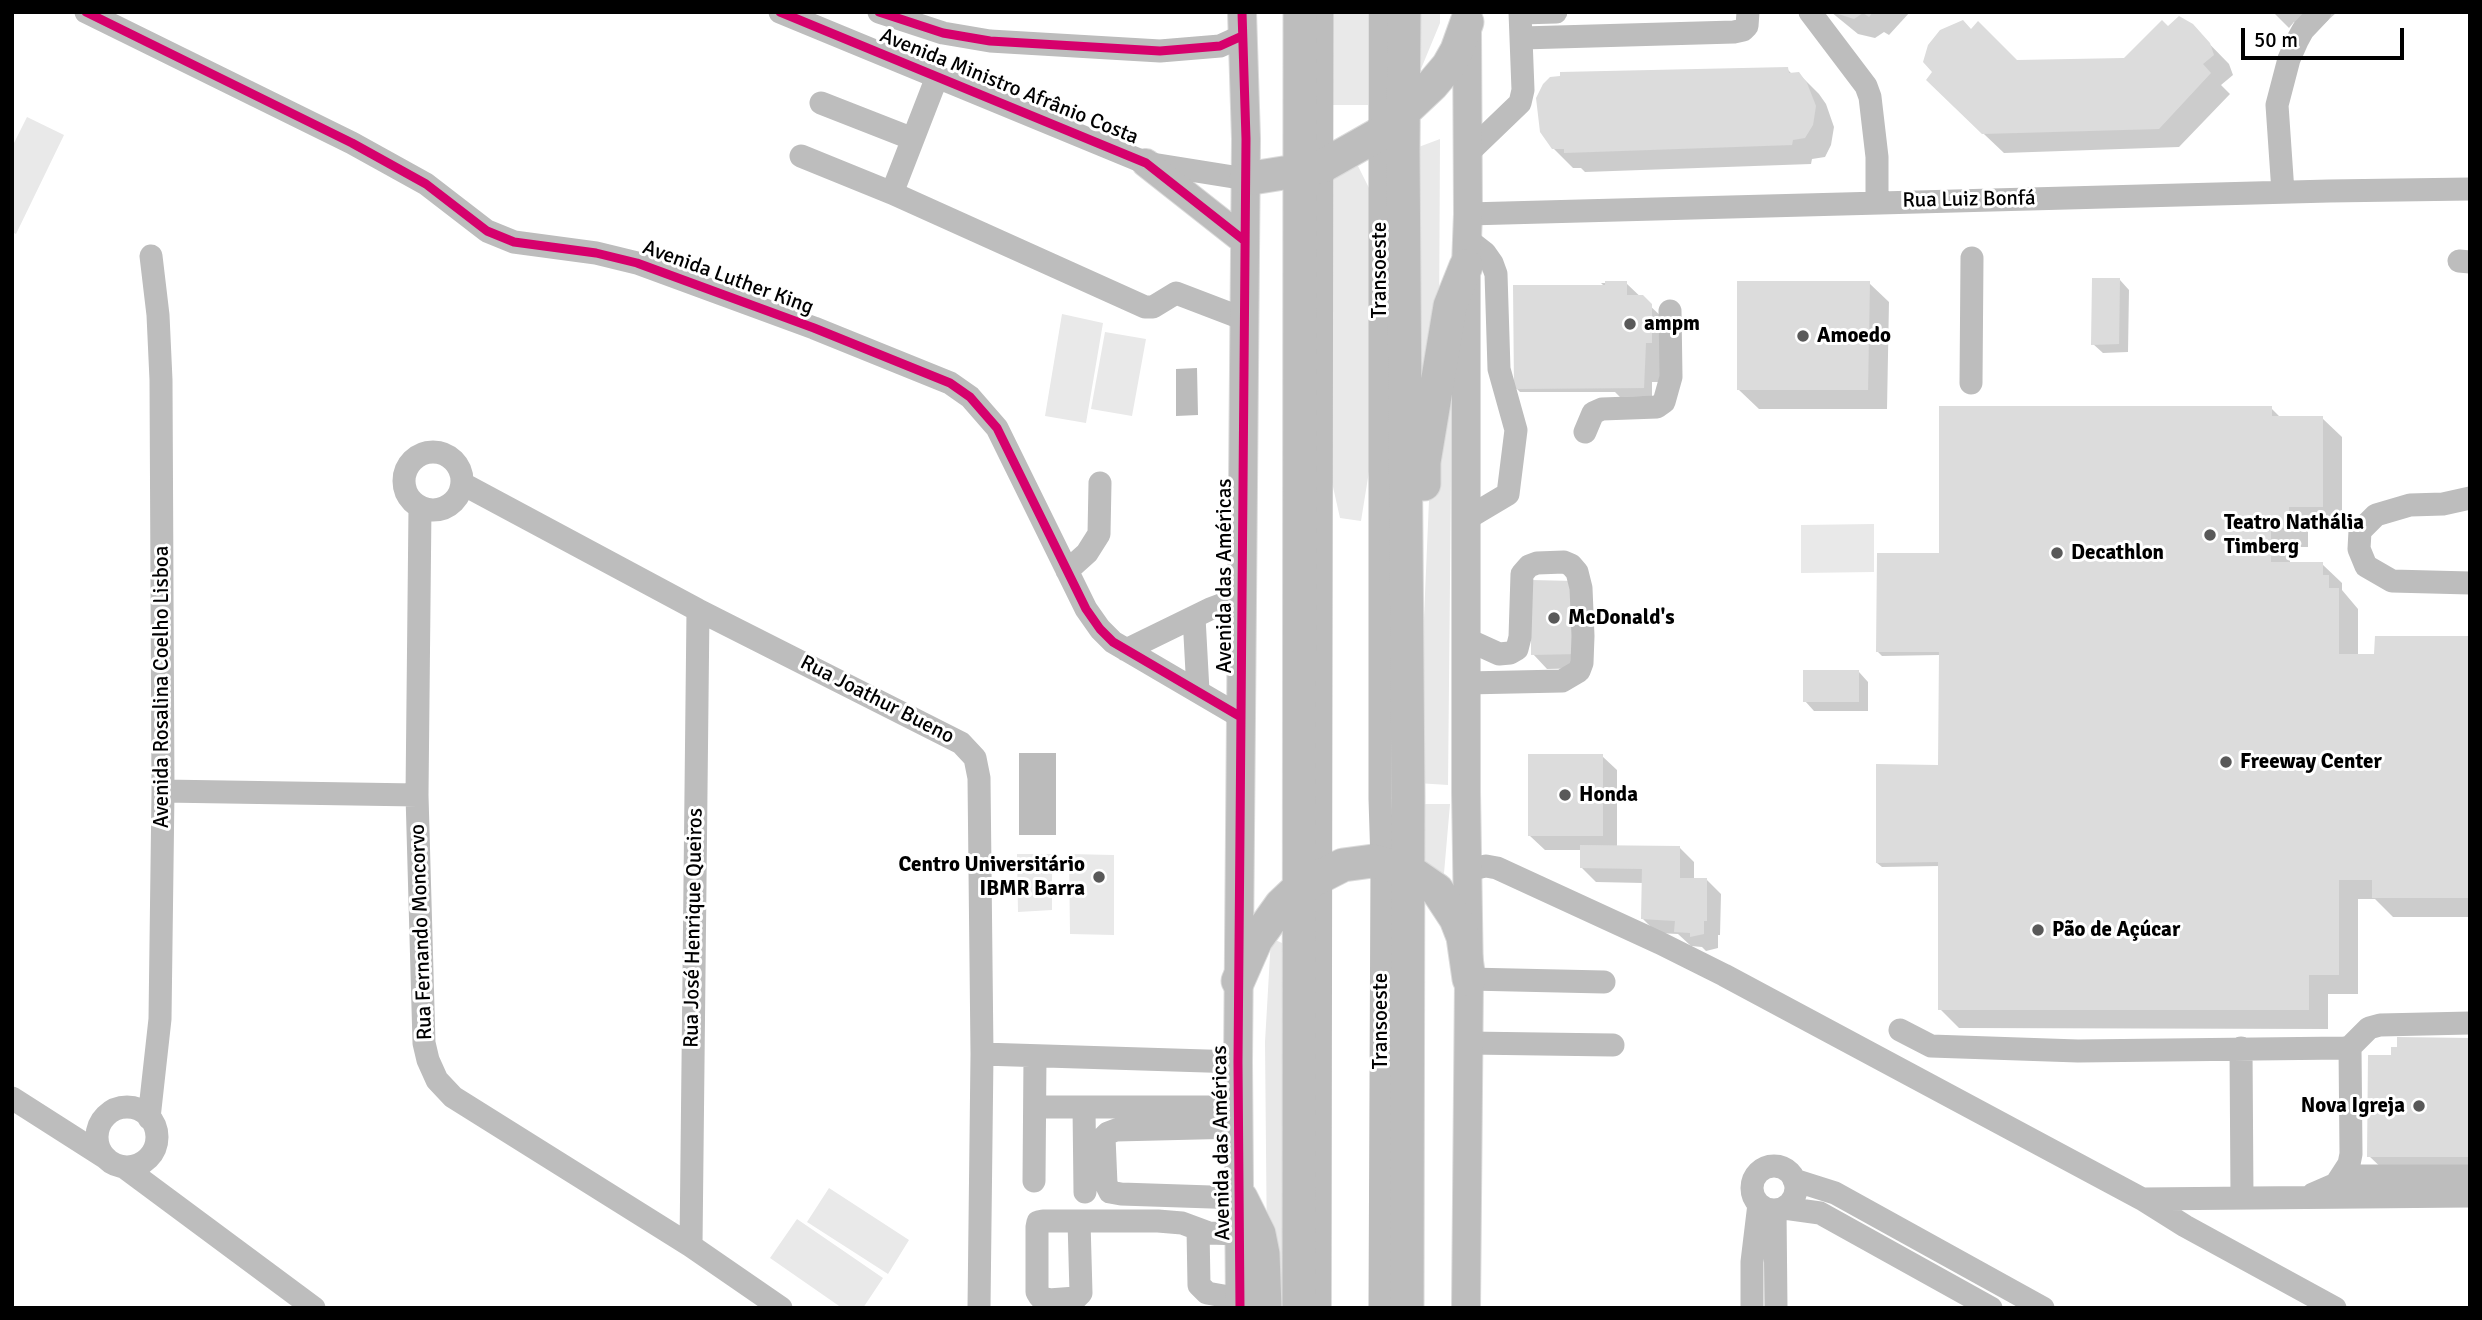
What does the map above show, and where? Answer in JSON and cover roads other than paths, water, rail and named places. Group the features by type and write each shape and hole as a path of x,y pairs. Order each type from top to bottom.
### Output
{"highway":[{"path":"1299,1308 1310,881 1311,169 1300,12"},
{"path":"1404,12 1392,122 1406,592 1395,866 1407,1308"},
{"path":"1246,179 1311,169 1392,122 1448,66 1457,50 1467,17"},
{"path":"1406,592 1418,560 1423,533 1424,462 1450,306 1467,240"},
{"path":"1238,981 1256,940 1281,905 1310,881 1343,864 1362,861 1395,866 1437,890 1456,919 1463,937 1469,979"},
{"path":"1241,1198 1259,1234 1263,1254 1249,1305"}],"main road":[{"path":"1466,1308 1469,1043 1466,870 1467,17"},
{"name":"Avenida das Américas","path":"1242,24 1246,179 1238,1062 1240,1234 1249,1305"},
{"path":"1146,163 1245,241"}],"street":[{"name":"Avenida Luther King","path":"86,12 352,143 426,184 487,231 514,242 596,253 637,263 802,324 950,383 970,397 997,428 1086,609 1100,629 1113,642 1241,717"},
{"name":"Avenida Ministro Afrânio Costa","path":"780,12 1146,163 1246,179"},
{"name":"Avenida Ministro Afrânio Costa","path":"879,12 943,33 990,41 1160,51 1220,46 1242,24"},
{"path":"1320,1308 1310,881 1322,748 1333,728 1334,712 1333,531 1331,521 1322,512 1311,169 1322,12"},
{"name":"Transoeste","path":"1380,12 1392,122 1380,528 1374,543 1374,714 1381,735 1395,866 1380,1308"},
{"path":"1468,153 1520,103 1523,90 1520,13 1556,12"},
{"path":"1522,38 1734,32 1747,26 1748,12"},
{"path":"1810,12 1866,86 1870,97 1877,157 1877,203"},
{"path":"2283,192 2277,105 2297,41 2303,30 2320,12"},
{"path":"892,193 937,77"},
{"path":"821,103 913,139"},
{"path":"801,156 892,193 1145,307 1153,307 1176,293 1244,320"},
{"name":"Rua Luiz Bonfá","path":"1467,240 1877,203 2470,189"},
{"path":"1466,519 1508,494 1516,430 1499,369 1496,274 1485,253 1467,240"},
{"name":"Avenida Rosalina Coelho Lisboa","path":"149,1118 160,1018 163,791 161,380 158,316 151,256"},
{"path":"1970,383 1972,258"},
{"path":"1585,432 1593,413 1602,410 1657,407 1664,402 1671,377 1670,311"},
{"path":"429,452 446,454 458,466 463,484 455,501 448,506 430,510 420,507 407,495 403,477 412,460 429,452"},
{"path":"1068,570 1087,554 1099,534 1100,483"},
{"name":"Rua Joathur Bueno","path":"463,484 698,610 961,743 970,751 978,765 979,778 982,1054 979,1308"},
{"path":"2470,498 2443,504 2410,505 2376,515 2360,531 2359,548 2366,566 2392,581 2470,583"},
{"name":"Rua Fernando Moncorvo","path":"420,507 417,795 424,1043 437,1080 453,1097 691,1246 781,1308"},
{"path":"1466,639 1499,654 1517,649 1520,636 1522,574 1529,566 1538,563 1564,562 1577,572 1581,588 1583,636 1582,663 1578,671 1562,681 1466,683"},
{"path":"1126,650 1242,597"},
{"name":"Rua José Henrique Queiros","path":"691,1246 698,610"},
{"path":"1194,617 1198,691"},
{"path":"163,791 417,795"},
{"path":"1466,870 1486,866 1497,868 1724,975 2142,1199 2185,1226 2334,1308"},
{"path":"1469,979 1604,982"},
{"path":"1900,1030 1931,1046 2068,1051 2350,1047 2369,1028 2380,1025 2470,1023"},
{"path":"1469,1043 1613,1045"},
{"path":"2306,1196 2325,1191 2336,1184 2343,1176 2351,1154 2350,1047"},
{"path":"2241,1048 2242,1197"},
{"path":"982,1054 1238,1062"},
{"path":"1034,1181 1035,1056"},
{"path":"12,1098 115,1163 314,1308"},
{"path":"124,1107 143,1112 155,1127 156,1137 150,1156 143,1163 115,1163 100,1150 97,1131 107,1115 124,1107"},
{"path":"1035,1107 1084,1107 1239,1117"},
{"path":"1084,1107 1085,1192"},
{"path":"1239,1117 1116,1130 1104,1136 1106,1184 1110,1192 1241,1198"},
{"path":"1991,1308 1820,1213 1773,1207 1752,1189 1754,1180 1765,1168 1782,1167 1794,1180 1835,1194 2043,1308"},
{"path":"2343,1176 2470,1177"},
{"path":"1752,1308 1752,1262 1773,1207 1794,1196 1794,1180"},
{"path":"2142,1199 2470,1196"},
{"path":"1773,1207 1776,1308"},
{"path":"1079,1221 1182,1223 1209,1233 1240,1234"},
{"path":"1198,1229 1198,1277 1203,1291 1249,1305"}],"place":[{"name":"ampm","path":"1630,324"},
{"name":"Amoedo","path":"1803,336"},
{"name":"Teatro Nathália Timberg","path":"2210,535"},
{"name":"Decathlon","path":"2057,553"},
{"name":"McDonald's","path":"1554,618"},
{"name":"Freeway Center","path":"2226,762"},
{"name":"Honda","path":"1565,795"},
{"name":"Centro Universitário IBMR Barra","path":"1099,877"},
{"name":"Pão de Açúcar","path":"2038,930"},
{"name":"Nova Igreja","path":"2419,1106"}]}
